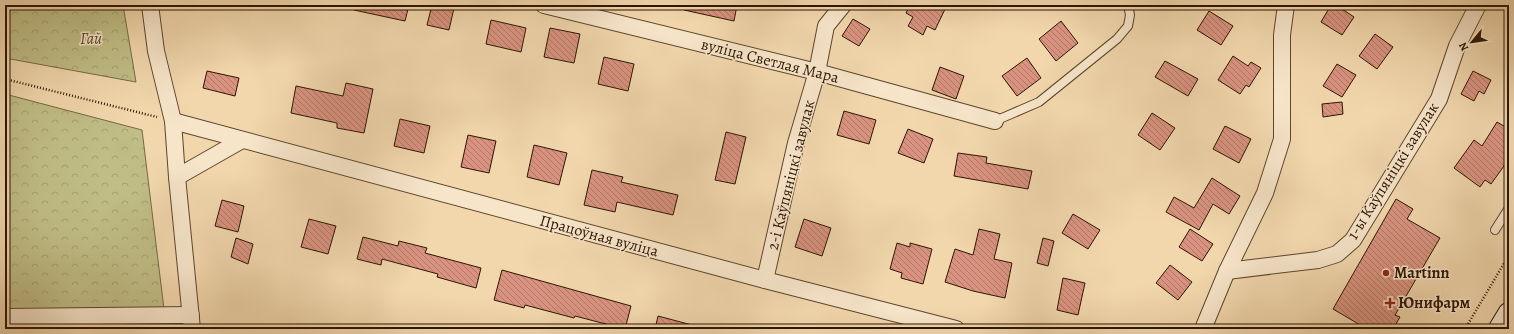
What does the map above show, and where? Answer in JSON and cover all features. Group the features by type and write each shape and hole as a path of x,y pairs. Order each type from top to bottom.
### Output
{"main road":[{"path":"1500,329 1509,314"}],"street":[{"path":"5,317 192,322 177,177 173,121 156,51 150,5"},
{"name":"вуліца Светлая Мара","path":"544,5 817,72 995,120"},
{"name":"2-і Каўпяніцкі завулак","path":"765,280 796,143 817,72 826,26 843,5"},
{"path":"1203,329 1227,271 1265,192 1282,139 1282,35 1286,5"},
{"name":"1-ы Каўпяніцкі завулак","path":"1227,271 1318,260 1336,254 1353,240 1439,100 1457,46 1478,5"},
{"name":"Працоўная вуліца","path":"173,121 765,280 956,329"},
{"path":"177,177 242,140"}],"lane":[{"path":"995,120 1039,102 1117,39 1128,26 1130,15 1128,5"},
{"path":"1495,230 1509,208"}],"path":[{"path":"5,79 173,121"},
{"path":"1465,329 1509,255"}],"green space":[{"name":"Гай","path":"5,5 123,5 136,82 5,58"},
{"path":"5,94 142,130 164,309 5,311"}],"building":[{"path":"355,5 409,5 405,21 354,10"},
{"path":"432,5 454,8 449,30 427,25"},
{"path":"685,5 737,5 734,21 684,10"},
{"path":"910,5 947,5 935,30 927,26 923,35 908,26 913,17 906,13"},
{"path":"1331,5 1336,5 1354,17 1342,35 1321,22"},
{"path":"1209,11 1233,26 1221,45 1197,30"},
{"path":"853,19 870,29 859,46 842,36"},
{"path":"491,20 526,28 521,52 486,44"},
{"path":"1061,21 1078,43 1056,61 1039,39"},
{"path":"550,28 580,34 574,63 544,57"},
{"path":"1375,34 1393,47 1377,69 1359,56"},
{"path":"1233,56 1248,66 1251,62 1261,68 1249,87 1246,85 1240,94 1218,80"},
{"path":"604,57 634,64 628,91 598,84"},
{"path":"1027,58 1041,78 1017,96 1002,76"},
{"path":"1165,61 1198,79 1188,96 1155,77"},
{"path":"1337,64 1356,75 1342,97 1323,86"},
{"path":"940,67 964,76 956,99 932,90"},
{"path":"207,71 239,78 235,96 203,88"},
{"path":"1473,71 1491,80 1484,94 1479,91 1474,101 1461,94"},
{"path":"346,83 373,89 364,133 337,128 337,123 291,113 296,86 343,96"},
{"path":"1342,102 1343,114 1323,117 1322,104"},
{"path":"844,111 876,120 869,144 837,135"},
{"path":"1152,113 1175,128 1160,150 1138,135"},
{"path":"400,119 430,126 424,153 394,146"},
{"path":"1497,122 1509,129 1509,159 1491,184 1485,180 1480,187 1454,168 1474,140 1482,146"},
{"path":"1225,126 1251,139 1239,163 1213,149"},
{"path":"908,129 933,139 924,163 898,153"},
{"path":"726,132 746,137 735,184 715,180"},
{"path":"468,135 496,141 489,173 461,167"},
{"path":"534,145 567,153 559,185 527,177"},
{"path":"958,153 987,157 986,163 1032,171 1028,189 954,176"},
{"path":"592,170 623,177 621,182 678,195 673,215 617,202 615,212 584,205"},
{"path":"1212,178 1240,196 1229,214 1213,204 1199,230 1166,212 1174,197 1194,208"},
{"name":"Martinn","path":"1396,199 1413,209 1407,219 1440,238 1395,315 1400,317 1393,329 1367,329 1333,309"},
{"path":"222,200 244,206 238,232 215,226"},
{"path":"1073,214 1100,230 1088,249 1062,233"},
{"path":"309,219 336,226 328,254 301,247"},
{"path":"804,219 831,228 822,256 795,247"},
{"path":"979,229 1000,234 994,259 1012,263 1005,298 973,291 945,282 955,249 973,255"},
{"path":"1190,229 1213,244 1202,261 1179,247"},
{"path":"363,237 398,246 399,241 427,248 425,253 481,268 476,288 437,277 438,274 382,259 381,265 357,259"},
{"path":"236,238 253,244 248,264 231,257"},
{"path":"1043,238 1054,241 1048,266 1037,263"},
{"path":"897,243 910,247 910,243 932,249 923,284 901,278 902,273 890,269"},
{"path":"1170,265 1192,282 1178,300 1156,283"},
{"path":"502,270 631,306 625,329 575,316 574,318 525,305 524,308 494,300"},
{"path":"1063,278 1085,283 1078,315 1057,310"},
{"path":"658,316 692,325 691,329 655,329"}],"place":[{"name":"Martinn","path":"1386,273"},
{"name":"Юнифарм","path":"1390,303"}]}
